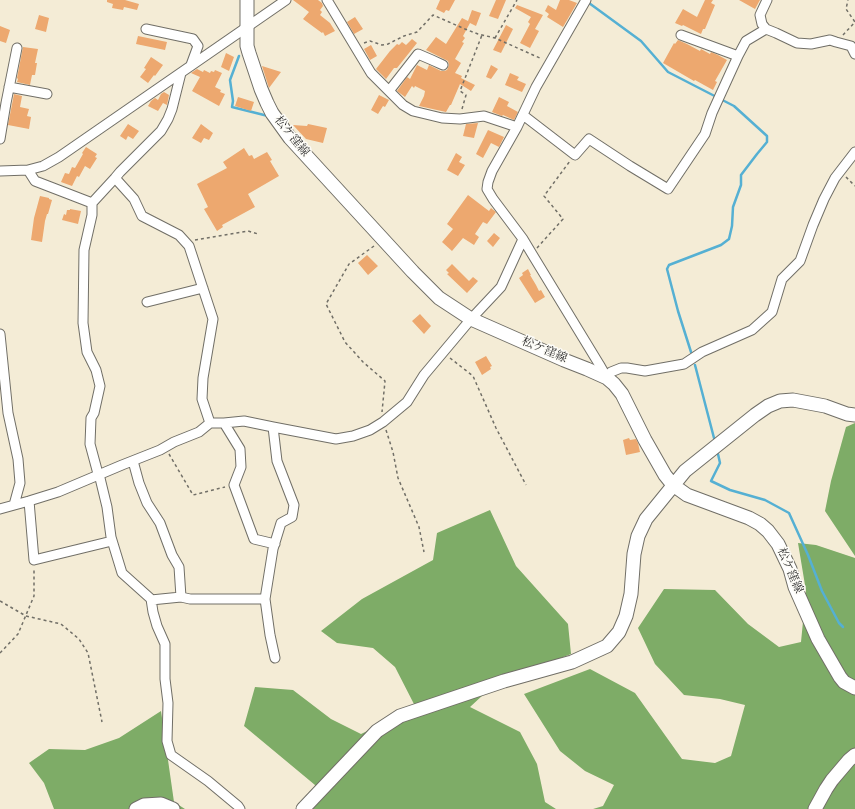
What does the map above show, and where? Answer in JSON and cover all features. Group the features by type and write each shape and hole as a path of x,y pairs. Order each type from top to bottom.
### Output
{"street":[{"name":"松ケ窪線","path":"247,0 247,46 249,53 261,89 272,114 290,138 413,272 439,298 471,319 607,378 622,394 645,440 665,475 673,485 687,495 749,518 760,524 768,531 778,544 790,569 795,586 818,639 840,677 844,682 855,688"},
{"path":"0,171 28,170 43,166 60,157 286,0"},
{"path":"327,0 371,72 403,105 413,111 442,118 460,119 484,116 517,127"},
{"path":"767,0 760,15 762,24 766,29 797,43 811,44 830,40 851,46 855,54"},
{"path":"583,1 536,86 517,127 492,171 488,182 488,189 493,199 523,239 607,378 611,372 621,368 645,371 684,364 702,352 752,330 772,312 782,279 800,261 824,199 835,178 855,152"},
{"path":"146,29 193,40 198,46 191,66"},
{"path":"523,115 575,155 589,139 630,166 668,188 705,134 717,101 746,41 766,29"},
{"path":"681,35 738,56"},
{"path":"0,139 3,102 9,87 17,48"},
{"path":"389,91 418,54 443,65"},
{"path":"181,73 172,109 161,131 120,172 92,203 92,215 84,250 83,323 87,352 96,370 100,386 94,413 91,418 90,444 97,470 100,474 112,542 122,573 151,600 153,612 165,644 165,680 168,703 167,741 172,755 208,782 240,809"},
{"path":"9,87 47,94"},
{"path":"28,170 35,181 92,203"},
{"path":"115,178 134,199 142,216 179,235 189,246 213,319 203,378 202,399 210,424"},
{"path":"0,509 58,492 165,448 174,442 199,432 210,424 244,421 336,439 353,436 370,430 383,422 407,402 424,375 471,319 501,287 523,239"},
{"path":"147,302 203,288"},
{"path":"0,334 8,413 18,459 20,483 14,505"},
{"path":"303,809 377,731 400,716 504,681 572,662 606,646 619,632 626,616 631,594 634,554 638,536 646,519 684,471 755,415 768,406 780,401 793,400 825,406 847,414 855,414"},
{"path":"224,423 240,449 241,467 234,485 254,539 275,544"},
{"path":"273,427 276,461 294,505 292,517 281,523 275,544 266,599 270,635 275,658"},
{"path":"133,461 139,483 147,503 160,523 178,567 181,597"},
{"path":"29,501 34,560 112,542"},
{"path":"151,600 181,597 190,599 266,599"},
{"path":"815,809 826,788 855,754"},
{"path":"136,809 144,805 161,804 174,809"}],"path":[{"path":"496,38 517,0"},
{"path":"836,42 855,22 846,9 848,0"},
{"path":"354,46 370,41 382,45 388,44 404,36 417,32 432,15 465,29 496,38 550,62"},
{"path":"460,119 466,96 460,91 482,35"},
{"path":"532,254 563,219 544,196 575,155"},
{"path":"841,171 855,186"},
{"path":"185,241 248,231 258,234"},
{"path":"384,239 349,264 326,304 345,342 363,362 385,381 382,414 383,422 393,452 398,478 419,526 424,552"},
{"path":"443,353 473,376 496,428 526,485"},
{"path":"165,448 193,495 234,485"},
{"path":"0,653 18,634 34,596 34,560"},
{"path":"0,600 26,616 61,624 79,639 88,653 102,722"}],"green space":[{"path":"855,423 855,556 825,511 831,481 846,427"},
{"path":"490,510 516,566 568,624 571,654 496,683 470,707 520,732 537,764 545,802 556,809 313,809 315,785 244,726 255,687 293,690 331,719 361,734 416,708 395,667 373,648 337,643 321,631 362,599 433,560 437,533"},
{"path":"798,543 816,545 855,558 855,809 593,809 603,806 614,785 585,771 560,751 524,694 590,669 635,693 682,759 715,763 731,756 745,705 720,699 684,695 655,664 638,628 664,589 715,590 748,624 779,647 801,642 806,591"},
{"path":"161,711 174,802 185,809 54,809 44,783 29,763 49,749 85,750 119,738"}],"building":[{"path":"107,0 125,0 139,4 137,10 124,7 123,10 112,8 113,4 107,2"},
{"path":"293,0 318,0 323,6 320,10 322,12 320,15 330,23 335,31 325,36 323,32 322,33 303,19 309,12"},
{"path":"440,0 455,0 449,11 446,10 444,13 436,9"},
{"path":"496,0 506,0 498,19 489,16"},
{"path":"560,0 569,0 577,3 563,27 547,17 549,14 545,11 548,5 556,10"},
{"path":"705,0 713,0 711,3 715,5 705,29 703,29 701,34 683,25 682,26 675,23 683,9 697,17"},
{"path":"739,0 760,0 755,9"},
{"path":"517,5 543,15 535,29 539,31 530,48 520,43 530,24 528,22 531,17 515,8"},
{"path":"472,10 481,13 476,26 470,23 463,36 465,38 462,42 464,43 455,59 461,63 455,73 462,76 461,78 475,85 471,91 460,84 451,105 446,112 419,106 425,91 415,86 414,88 412,86 405,97 397,91 407,77 410,79 417,65 427,70 429,65 441,71 447,70 449,65 448,61 426,50 436,37 446,44 462,18 468,21"},
{"path":"39,15 49,18 46,32 35,29"},
{"path":"355,17 363,29 354,34 347,22"},
{"path":"506,25 513,29 501,53 493,50"},
{"path":"0,26 10,30 6,43 0,41"},
{"path":"138,36 167,42 165,50 136,44"},
{"path":"412,39 417,43 386,79 376,69 397,44 399,45 402,42 406,45"},
{"path":"678,40 700,51 701,49 710,54 711,52 727,60 715,81 717,82 713,90 663,63 674,43 675,44"},
{"path":"371,45 377,56 370,60 364,49"},
{"path":"23,47 38,49 35,63 37,63 35,75 32,75 30,85 17,82"},
{"path":"226,53 234,57 229,71 221,67"},
{"path":"151,57 163,65 148,83 140,77 146,69 144,68"},
{"path":"491,65 498,69 491,79 486,77"},
{"path":"262,66 281,72 269,88"},
{"path":"197,69 203,72 204,70 210,73 211,71 214,72 215,70 222,73 215,87 221,90 220,92 225,94 219,106 192,91 200,77 191,73"},
{"path":"510,73 519,77 517,80 526,84 522,92 505,85"},
{"path":"164,92 169,95 167,105 163,103 158,111 148,106 155,98 158,100"},
{"path":"14,94 22,96 20,107 29,109 27,116 31,117 29,129 8,125"},
{"path":"379,95 389,100 378,114 371,110"},
{"path":"238,97 254,102 251,111 235,106"},
{"path":"499,97 509,102 507,106 518,112 514,120 492,112"},
{"path":"478,123 474,138 463,136 466,124"},
{"path":"128,124 139,131 133,139 128,136 126,140 120,136"},
{"path":"201,124 213,133 209,140 204,138 201,143 192,138"},
{"path":"308,124 327,128 323,143 306,139 293,125 307,126"},
{"path":"488,130 504,137 499,147 491,143 483,158 476,154"},
{"path":"86,147 97,154 95,157 97,158 90,169 85,166 79,177 77,176 72,186 61,182 65,173 69,174 72,167 75,168"},
{"path":"244,148 249,156 252,155 254,159 267,152 272,160 270,161 279,176 248,194 255,207 222,225 223,227 217,231 204,209 208,207 197,184 227,168 223,162"},
{"path":"456,153 462,157 459,162 465,165 458,176 447,170"},
{"path":"468,195 489,211 491,208 496,212 487,224 483,222 475,234 479,237 474,245 463,238 452,251 442,242 453,229 447,224"},
{"path":"40,196 52,200 45,221 42,242 31,240 34,218"},
{"path":"70,209 81,211 78,224 62,220 64,214 66,215 67,210"},
{"path":"494,233 500,238 493,247 487,241"},
{"path":"367,255 378,266 368,275 358,263"},
{"path":"452,264 469,281 473,277 478,281 467,293 447,274 449,273 446,270"},
{"path":"528,269 539,291 541,290 545,297 535,303 519,278 523,275 522,273"},
{"path":"420,314 431,326 424,334 412,321"},
{"path":"486,356 492,366 490,367 491,369 482,375 475,362"},
{"path":"629,438 630,440 636,439 640,452 626,455 623,440"}],"waterway":[{"path":"589,3 641,41 668,72 734,106 767,136 767,142 741,175 741,185 733,207 732,226 729,239 721,245 669,265 667,269 691,352"},
{"path":"239,56 230,80 233,101 232,107 269,117"},
{"path":"695,365 714,438"},
{"path":"718,454 720,463 711,481 730,490 765,500 789,513 822,591 839,623 843,627"}]}
